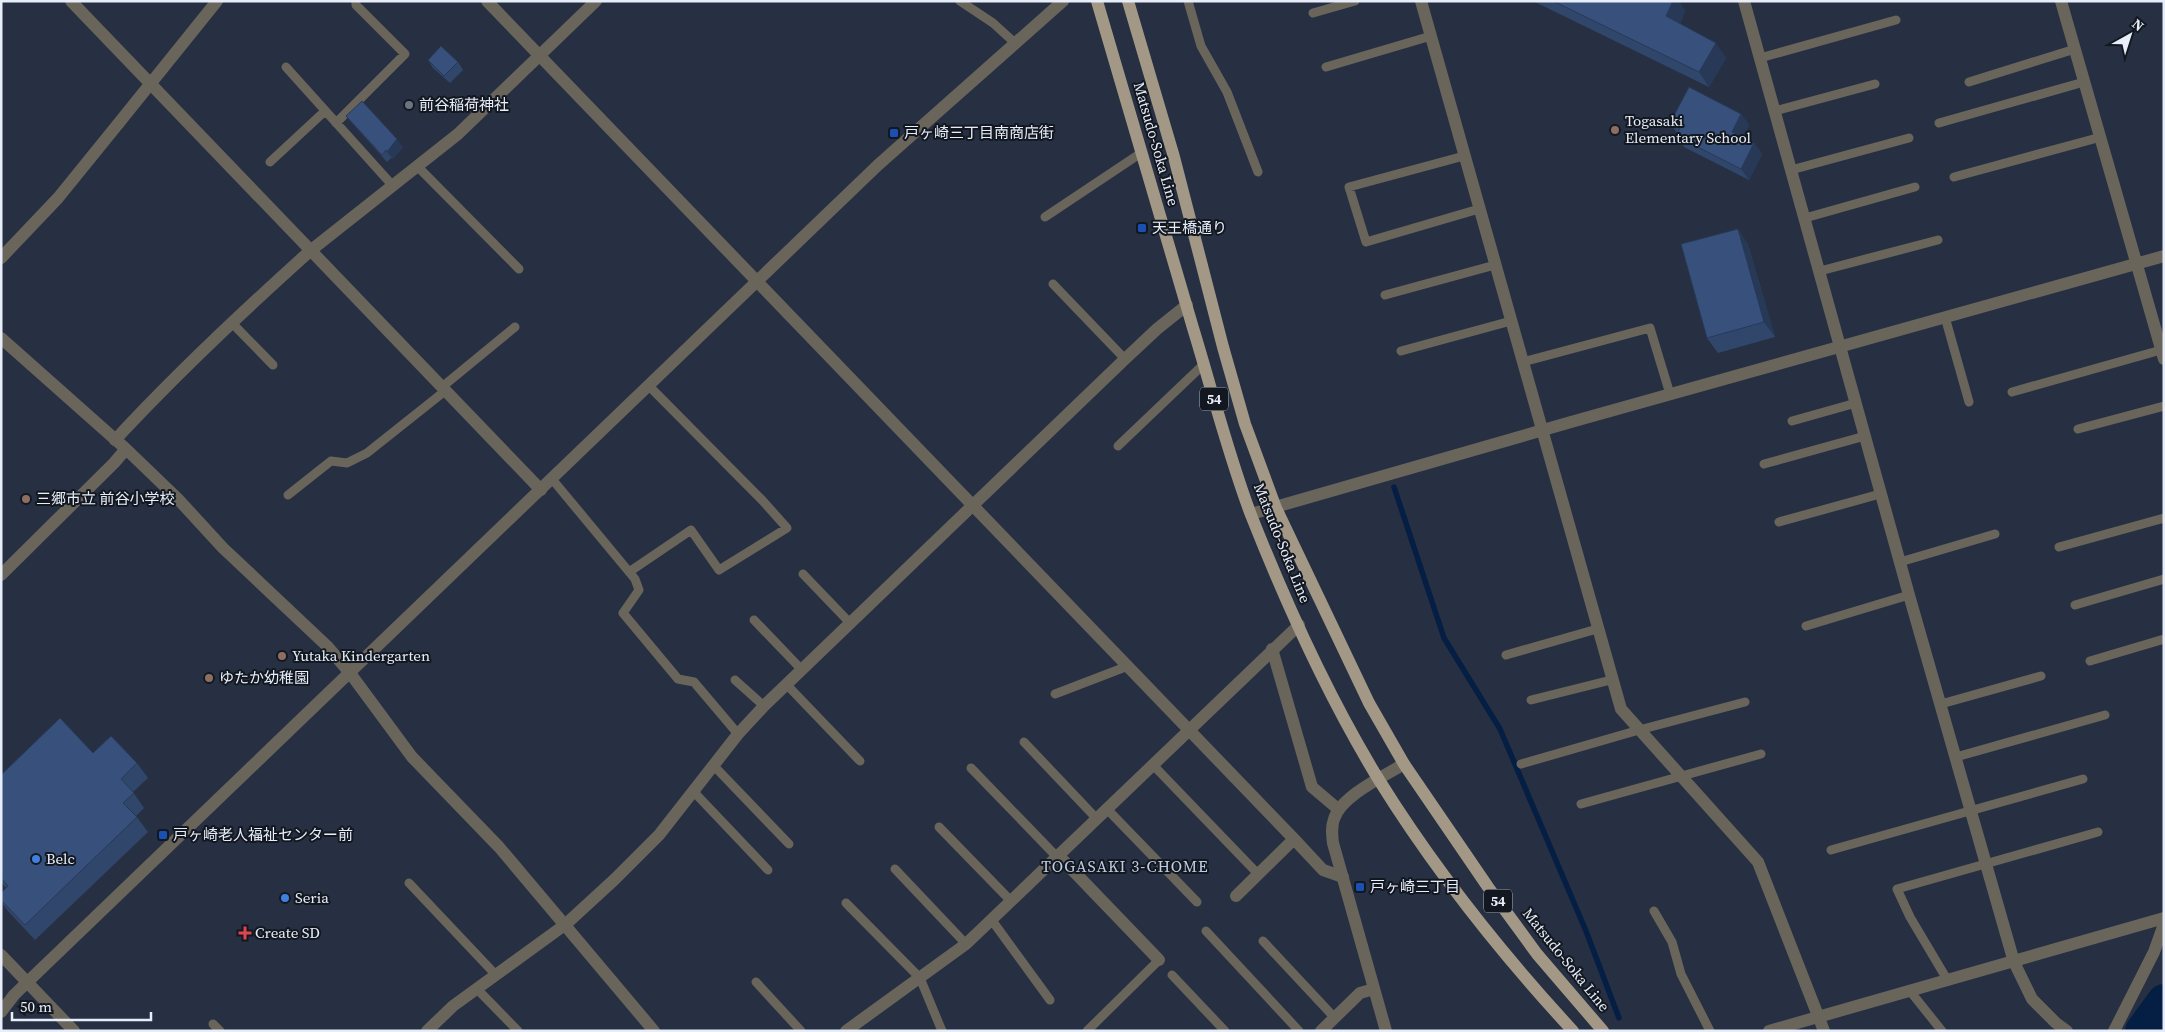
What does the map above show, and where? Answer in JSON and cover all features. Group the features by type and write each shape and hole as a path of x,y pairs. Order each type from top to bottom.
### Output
{"main road":[{"name":"Matsudo-Soka Line","path":"1097,1 1204,364 1251,514 1299,625 1337,704 1379,779 1424,848 1467,907 1531,986 1572,1031"},
{"name":"Matsudo-Soka Line","path":"1128,1 1174,157 1223,347 1246,424 1276,508 1369,703 1404,764 1446,827 1537,954 1603,1031"}],"street":[{"path":"71,1 541,490"},
{"path":"1,258 58,198 217,1"},
{"path":"488,1 1323,870 1343,877"},
{"path":"115,440 164,388 231,322 310,251 458,134 596,1"},
{"path":"1,1012 14,995 878,165 1063,1"},
{"path":"1421,1 1478,209 1543,430 1611,680 1621,709 1758,862 1824,1031"},
{"path":"2061,1 2162,355"},
{"path":"1745,2 1774,112 1841,346 1880,494 2014,962 2032,1000 2067,1031"},
{"path":"1251,514 1670,394 2164,256"},
{"path":"427,1031 453,1006 476,988 566,924 659,835 738,734 764,706 1125,359 1187,305"},
{"path":"1,338 126,449 178,499 223,548 326,646 350,673 412,757 499,847 566,924 654,1031"},
{"path":"1,575 126,449"},
{"path":"846,1031 966,944 1272,648 1299,625"},
{"path":"1272,648 1312,787 1338,809"},
{"path":"1386,1031 1333,843 1332,829 1338,809 1352,796 1404,764"},
{"path":"1236,896 1294,839"},
{"path":"1058,856 1159,960"},
{"path":"1769,1031 2164,918"},
{"path":"2114,1031 2154,952 2164,924"},
{"path":"1,955 74,1031"},
{"path":"1321,1031 1360,993 1374,989"}],"lane":[{"path":"336,123 405,54 356,5 356,1"},
{"path":"960,1 993,23 1015,42"},
{"path":"1188,1 1201,46 1227,92 1258,172"},
{"path":"1313,13 1355,1"},
{"path":"1760,58 1896,20"},
{"path":"1326,67 1431,36"},
{"path":"1969,82 2075,49"},
{"path":"286,67 393,186"},
{"path":"1939,123 2084,82"},
{"path":"1774,112 1875,84"},
{"path":"270,162 325,111"},
{"path":"1954,177 2101,137"},
{"path":"1791,170 1909,138"},
{"path":"1045,217 1141,153"},
{"path":"1464,156 1349,187 1366,242 1478,209"},
{"path":"418,167 518,270"},
{"path":"1805,218 1914,187"},
{"path":"1820,272 1938,240"},
{"path":"1385,295 1495,266"},
{"path":"1053,284 1125,359"},
{"path":"1945,317 1969,402"},
{"path":"1401,351 1511,321"},
{"path":"231,322 273,365"},
{"path":"288,495 331,461 347,463 367,453 515,327"},
{"path":"1523,362 1650,328 1670,394"},
{"path":"2012,392 2162,355"},
{"path":"1118,446 1204,364"},
{"path":"629,572 691,530 719,570 787,528 762,500 649,386"},
{"path":"1792,421 1856,403"},
{"path":"2078,429 2164,406"},
{"path":"1764,464 1865,436"},
{"path":"552,479 635,579 639,590 623,613 678,679 694,682 738,734"},
{"path":"1779,522 1880,494"},
{"path":"2059,547 2164,518"},
{"path":"1900,562 1995,534"},
{"path":"803,574 851,624"},
{"path":"2075,604 2164,579"},
{"path":"1806,626 1909,595"},
{"path":"754,620 802,670"},
{"path":"1506,655 1597,628"},
{"path":"2090,661 2164,639"},
{"path":"1055,694 1128,666"},
{"path":"1941,704 2041,676"},
{"path":"735,680 764,706"},
{"path":"1531,700 1611,680"},
{"path":"786,685 860,761"},
{"path":"1521,764 1745,702"},
{"path":"1956,757 2105,715"},
{"path":"1024,742 1096,818"},
{"path":"1581,804 1761,754"},
{"path":"1152,764 1258,874"},
{"path":"713,765 789,844"},
{"path":"971,768 1058,856"},
{"path":"1831,850 2083,779"},
{"path":"693,792 768,870"},
{"path":"1106,808 1197,902"},
{"path":"939,827 1010,900"},
{"path":"1948,981 1910,917 1897,889 2098,832"},
{"path":"895,869 966,944"},
{"path":"409,883 495,974"},
{"path":"846,903 920,978 942,1031"},
{"path":"1654,911 1672,942 1681,974 1710,1031"},
{"path":"991,919 1050,1000"},
{"path":"1206,931 1299,1031"},
{"path":"1263,941 1334,1017"},
{"path":"1088,1031 1159,960"},
{"path":"1172,975 1225,1031"},
{"path":"756,982 801,1031"},
{"path":"476,988 518,1031"},
{"path":"1910,991 1942,1031"}],"building":[{"path":"1553,1 1673,1 1666,16 1716,43 1699,72"},
{"path":"441,46 458,62 444,76 428,60"},
{"path":"1689,87 1741,114 1732,132 1754,143 1741,169 1676,136 1680,128 1670,123"},
{"path":"362,101 397,139 387,152 386,150 382,155 346,116"},
{"path":"1738,229 1764,322 1707,338 1681,244"},
{"path":"60,718 93,753 111,736 137,763 121,779 134,793 123,803 137,817 25,925 1,900 1,893 8,886 1,878 1,775"}],"waterway":[{"path":"1394,487 1444,638 1500,729 1586,931 1619,1018"},
{"path":"2142,1031 2164,1001"}],"place":[{"name":"前谷稲荷神社","path":"409,105"},
{"name":"Togasaki Elementary School","path":"1615,130"},
{"name":"戸ヶ崎三丁目南商店街","path":"894,133"},
{"name":"天王橋通り","path":"1142,228"},
{"name":"三郷市立 前谷小学校","path":"26,499"},
{"name":"Yutaka Kindergarten","path":"282,656"},
{"name":"ゆたか幼稚園","path":"209,678"},
{"name":"戸ヶ崎老人福祉センター前","path":"163,835"},
{"name":"Belc","path":"36,859"},
{"name":"戸ヶ崎三丁目","path":"1360,887"},
{"name":"Seria","path":"285,898"},
{"name":"Create SD","path":"245,933"}],"district":[{"name":"TOGASAKI 3-CHOME","path":"1125,866"}]}
